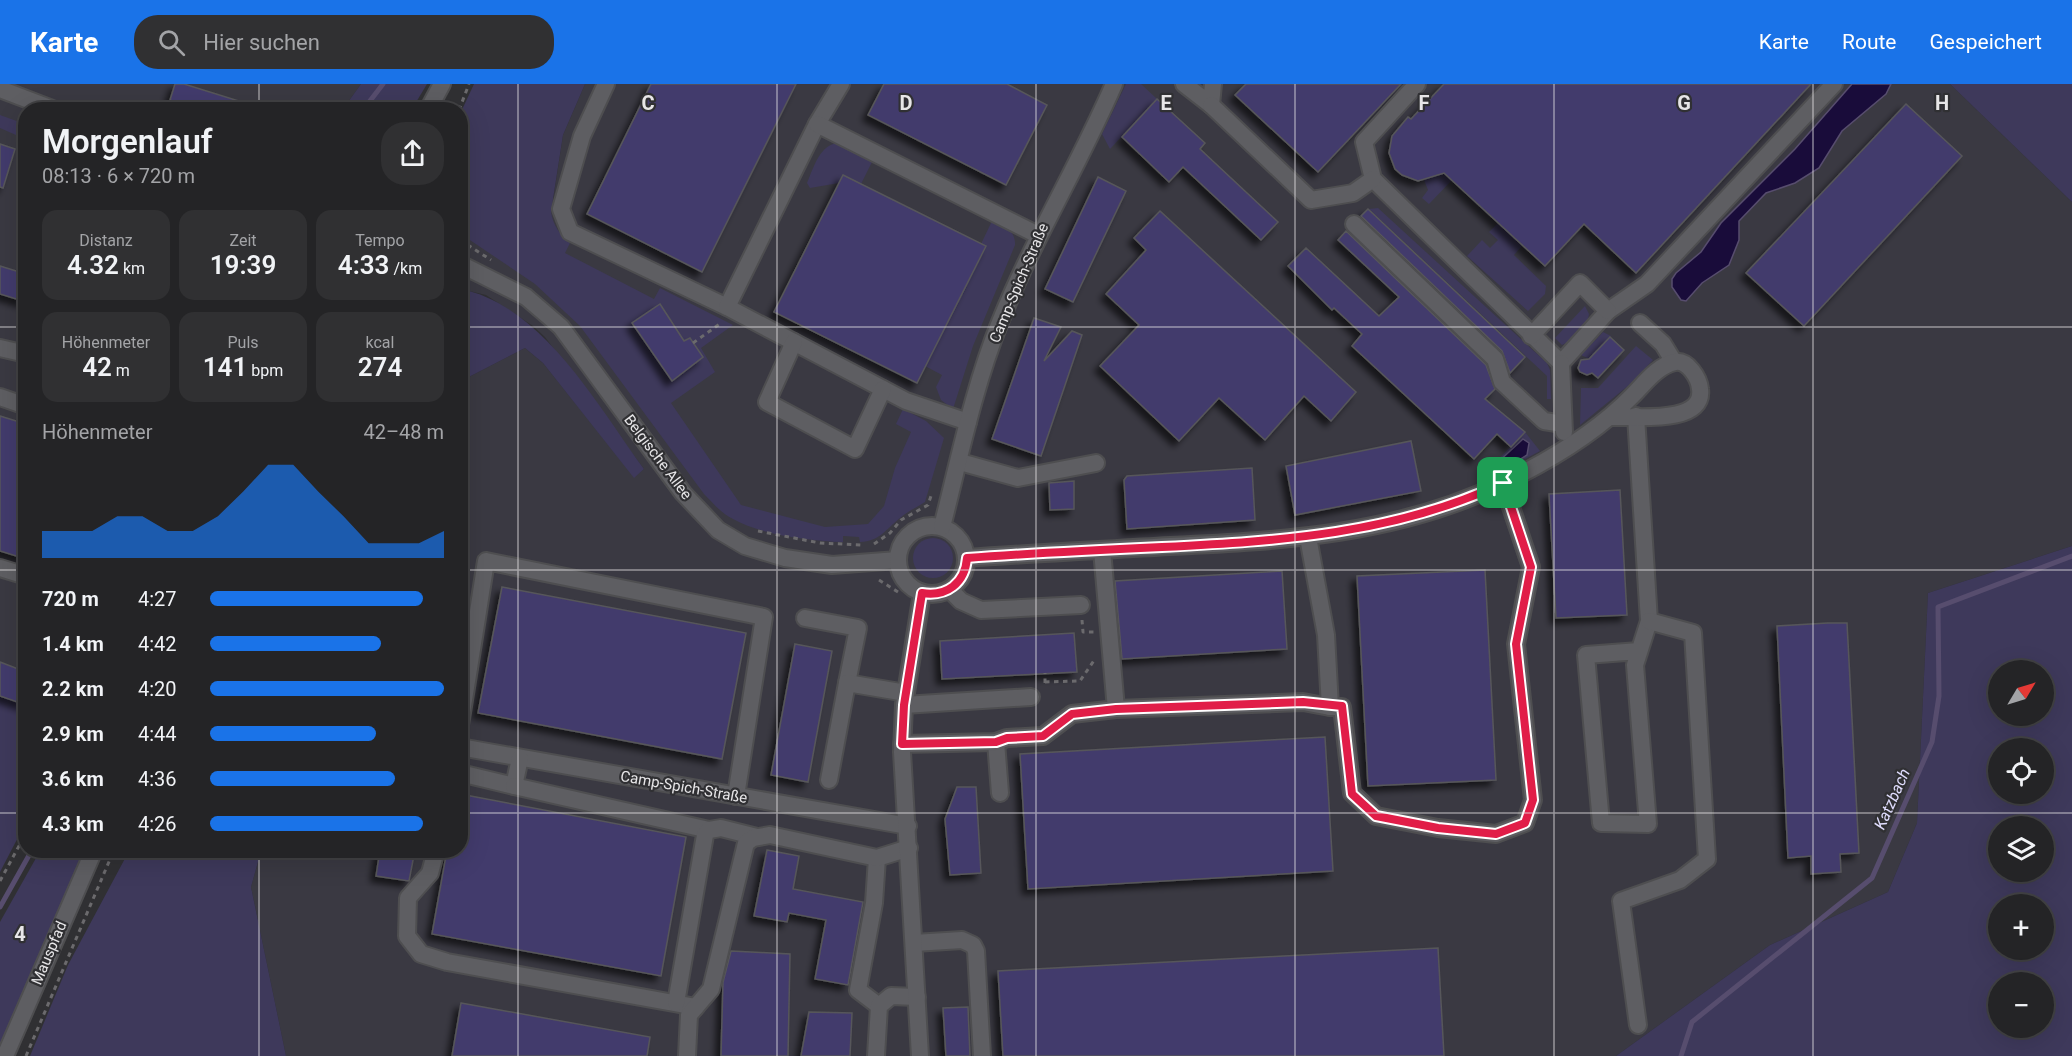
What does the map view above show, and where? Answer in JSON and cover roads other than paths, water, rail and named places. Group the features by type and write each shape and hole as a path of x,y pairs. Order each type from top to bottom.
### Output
{"street":[{"path":"432,102 442,84"},
{"path":"606,84 582,136 561,209 564,222 570,232 731,309 906,401 968,422"},
{"path":"731,309 817,124 841,84"},
{"name":"Camp-Spich-Straße","path":"942,527 960,462 968,422 999,324 1038,235 1114,84"},
{"path":"1184,84 1211,105 1311,200 1353,193 1373,179"},
{"path":"1211,105 1213,84"},
{"path":"1417,84 1364,142 1373,179 1561,363"},
{"path":"1566,448 1561,363 1608,311 1647,284 1834,84"},
{"path":"2,89 35,102"},
{"path":"817,124 1038,235"},
{"path":"1354,224 1495,359 1502,382 1544,421 1563,424"},
{"name":"Belgische Allee","path":"468,268 526,297 561,327 683,493 718,530 745,546 784,558 832,565 898,560"},
{"path":"1531,336 1580,284 1608,311"},
{"path":"1640,323 1664,345 1674,362"},
{"path":"794,342 767,402 855,449 883,389"},
{"path":"0,348 18,352"},
{"path":"967,558 1276,541 1404,520 1458,503 1503,483 1566,448 1612,417 1654,374 1674,362 1683,363 1694,373 1700,389 1700,399 1691,410 1676,416 1612,417"},
{"path":"0,397 18,403"},
{"path":"1636,416 1649,621 1635,665 1648,824 1601,823 1586,655 1639,651"},
{"path":"960,462 1018,478 1096,464"},
{"path":"902,744 996,742 1007,738 1043,736 1072,714 1116,709 1303,702 1330,707 1342,706 1352,794 1376,816 1438,828 1496,834 1525,823 1533,800 1516,644 1531,567 1503,483"},
{"path":"932,526 942,527 959,539 967,558 963,577 950,590 941,594 922,593 905,581 898,560 904,540 911,532 932,526"},
{"path":"1308,537 1326,635 1330,707"},
{"path":"1102,550 1116,709"},
{"path":"468,674 486,561 764,618 736,796"},
{"path":"0,568 18,574"},
{"path":"950,590 961,601 981,610 1081,605"},
{"path":"920,1056 902,744 905,699 922,593"},
{"path":"805,618 858,628 829,780"},
{"path":"1638,1025 1621,901 1680,880 1707,859 1693,633 1649,621"},
{"path":"847,683 905,699 1031,697"},
{"path":"996,742 1000,793"},
{"name":"Camp-Spich-Straße","path":"468,748 908,826"},
{"path":"514,786 520,758"},
{"path":"468,775 709,830 721,828 757,837"},
{"path":"676,1003 705,836 709,830"},
{"path":"687,1056 689,1015 711,988 746,843 757,837 770,835 877,858 909,849"},
{"name":"Mauspfad","path":"5,1056 91,858"},
{"path":"434,858 430,873 408,898 407,936 421,954 447,962 696,1007"},
{"path":"877,858 874,903 858,990 879,1006"},
{"path":"914,942 962,940 973,945 976,951 982,1056"},
{"path":"876,1056 879,1006 891,996 917,997"}],"waterway":[{"path":"369,102 383,84"},
{"name":"Katzbach","path":"1681,1056 1692,1022 1872,878 1932,742 1939,696 1938,607 2072,556"},
{"path":"0,907 28,858"}]}
